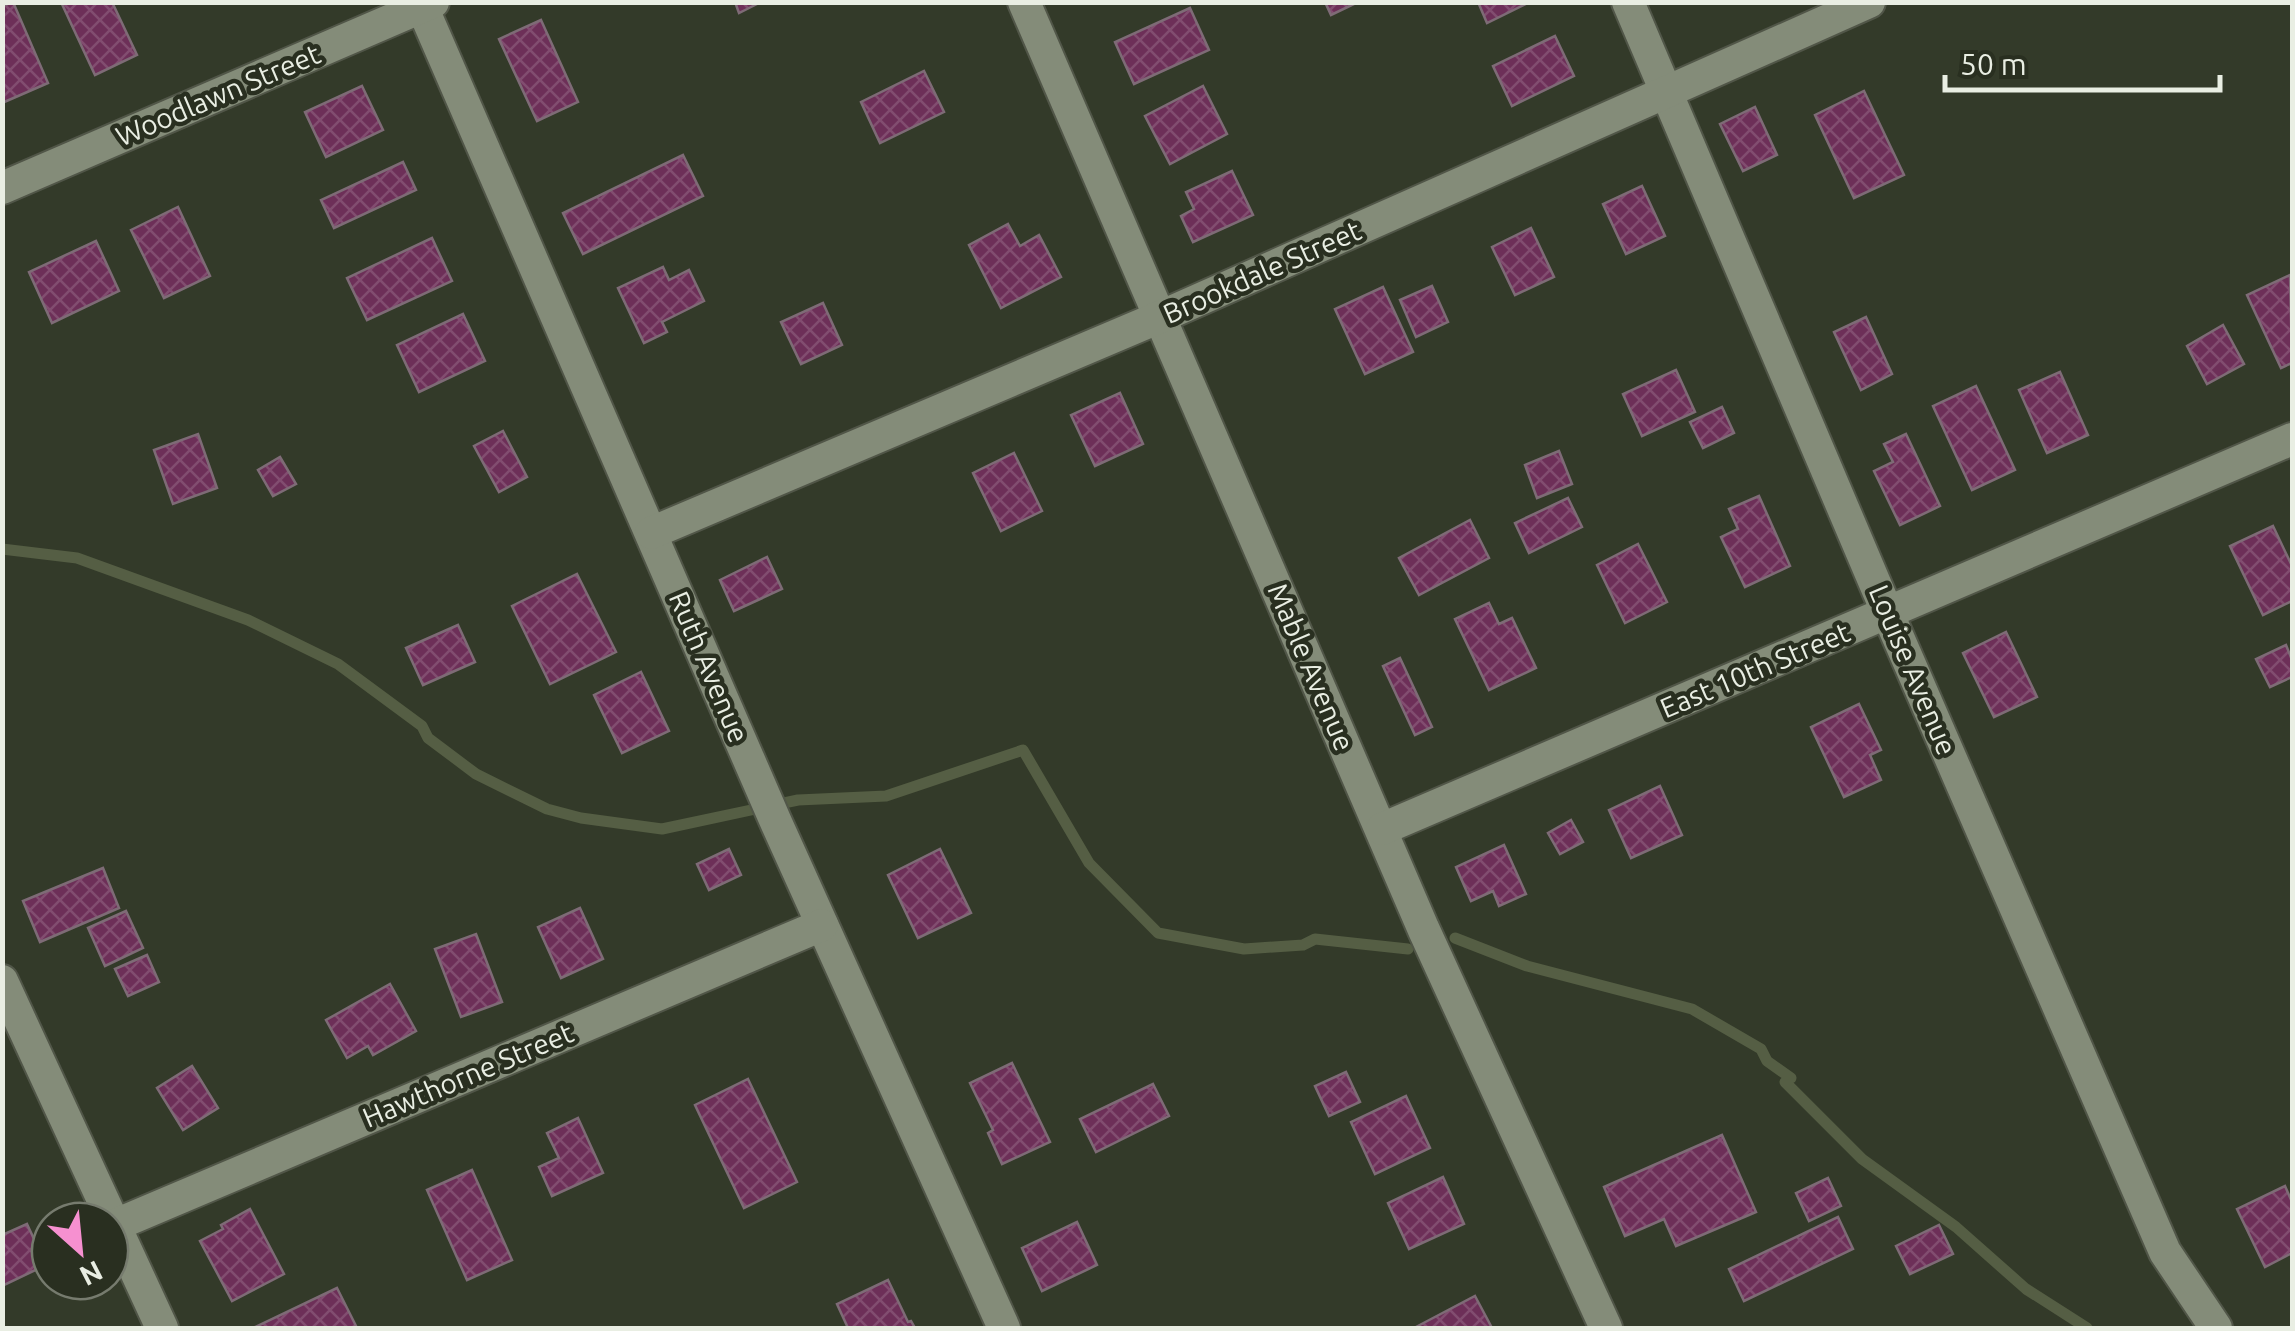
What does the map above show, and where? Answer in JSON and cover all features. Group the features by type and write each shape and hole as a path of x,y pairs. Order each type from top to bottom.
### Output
{"street":[{"name":"Mable Avenue","path":"1024,2 1423,928 1606,1328"},
{"name":"Louise Avenue","path":"1628,2 2165,1252 2216,1328"},
{"name":"Brookdale Street","path":"652,533 1160,317 1869,2"},
{"name":"Woodlawn Street","path":"2,188 425,4"},
{"name":"Ruth Avenue","path":"425,4 760,784 1004,1328"},
{"name":"East 10th Street","path":"1382,829 2292,439"},
{"name":"Hawthorne Street","path":"130,1219 822,925"},
{"path":"2,981 102,1201"},
{"path":"130,1261 162,1328"}],"building":[{"path":"13,2 48,83 2,103 2,6"},
{"path":"61,2 112,2 137,55 95,75"},
{"path":"735,2 761,2 739,13"},
{"path":"1325,2 1358,2 1331,15"},
{"path":"1478,2 1530,2 1487,23"},
{"path":"1190,8 1209,50 1134,84 1115,42"},
{"path":"541,20 578,102 537,121 499,39"},
{"path":"1555,36 1574,76 1512,106 1493,66"},
{"path":"924,71 944,112 880,143 861,102"},
{"path":"362,86 383,130 326,157 305,112"},
{"path":"1203,86 1227,134 1170,164 1145,116"},
{"path":"1864,91 1904,175 1854,198 1815,115"},
{"path":"1755,107 1777,155 1743,171 1720,124"},
{"path":"683,155 703,196 583,254 563,213"},
{"path":"403,162 416,190 334,228 321,200"},
{"path":"1232,171 1253,215 1193,242 1181,216 1194,209 1186,192"},
{"path":"1642,186 1665,236 1626,254 1603,204"},
{"path":"178,207 210,276 164,298 131,230"},
{"path":"1008,224 1020,246 1039,235 1061,277 1001,308 969,245"},
{"path":"1531,228 1554,277 1515,295 1492,247"},
{"path":"432,238 452,281 367,320 347,278"},
{"path":"96,241 119,291 52,323 29,272"},
{"path":"663,267 669,280 689,270 704,301 662,322 667,332 644,343 618,288"},
{"path":"2290,275 2292,363 2281,368 2247,295"},
{"path":"1432,286 1448,322 1416,337 1400,300"},
{"path":"1383,287 1413,352 1365,374 1335,309"},
{"path":"823,303 842,345 801,364 781,322"},
{"path":"463,314 485,361 419,392 397,345"},
{"path":"1866,317 1892,374 1861,390 1834,332"},
{"path":"2223,325 2244,364 2207,384 2187,346"},
{"path":"1676,370 1695,412 1642,436 1623,394"},
{"path":"2060,372 2088,435 2047,453 2019,390"},
{"path":"1976,386 2015,470 1972,490 1933,406"},
{"path":"1120,393 1143,444 1095,466 1071,415"},
{"path":"1722,407 1734,433 1703,448 1690,422"},
{"path":"503,431 527,477 499,492 474,446"},
{"path":"198,434 217,488 173,504 154,450"},
{"path":"1906,434 1940,506 1900,525 1874,471 1893,462 1884,444"},
{"path":"1559,451 1572,484 1537,498 1525,465"},
{"path":"1014,453 1042,511 1001,531 973,473"},
{"path":"280,457 296,484 273,496 258,470"},
{"path":"1759,496 1790,566 1745,587 1721,537 1738,529 1729,509"},
{"path":"1568,498 1582,527 1529,553 1515,523"},
{"path":"1470,520 1489,558 1419,595 1399,558"},
{"path":"2273,526 2292,566 2292,601 2263,615 2230,546"},
{"path":"1638,544 1667,602 1625,623 1597,565"},
{"path":"767,557 782,589 734,611 720,580"},
{"path":"577,574 616,652 550,684 512,606"},
{"path":"1489,603 1499,624 1512,618 1536,668 1489,690 1455,619"},
{"path":"458,625 475,662 423,685 406,648"},
{"path":"2006,632 2037,697 1994,717 1963,653"},
{"path":"2286,645 2292,660 2292,677 2270,687 2256,659"},
{"path":"1400,658 1432,727 1415,735 1383,666"},
{"path":"641,672 669,731 622,753 594,695"},
{"path":"1859,704 1881,750 1870,755 1881,780 1844,797 1811,727"},
{"path":"1660,786 1682,835 1631,858 1609,810"},
{"path":"1571,820 1583,842 1560,854 1548,833"},
{"path":"1504,845 1526,894 1499,906 1493,891 1471,901 1456,867"},
{"path":"729,849 741,875 709,890 697,864"},
{"path":"940,849 971,913 918,938 888,875"},
{"path":"103,868 119,908 40,942 23,901"},
{"path":"580,908 603,959 561,978 538,927"},
{"path":"126,911 143,948 105,966 88,928"},
{"path":"476,934 502,1002 461,1017 435,949"},
{"path":"147,955 159,982 128,996 115,969"},
{"path":"390,984 416,1031 373,1055 368,1046 347,1058 326,1020"},
{"path":"1012,1063 1050,1142 1002,1164 988,1133 993,1130 970,1083"},
{"path":"192,1066 218,1108 183,1130 157,1088"},
{"path":"1346,1072 1360,1102 1329,1116 1315,1086"},
{"path":"748,1079 797,1182 744,1208 695,1105"},
{"path":"1153,1084 1169,1116 1096,1152 1080,1119"},
{"path":"1406,1096 1430,1148 1375,1174 1351,1122"},
{"path":"578,1118 603,1173 552,1196 539,1167 559,1158 547,1133"},
{"path":"1722,1135 1756,1212 1676,1246 1664,1219 1625,1236 1604,1187"},
{"path":"472,1170 512,1260 467,1280 427,1190"},
{"path":"1443,1177 1464,1224 1409,1249 1388,1203"},
{"path":"1828,1178 1841,1206 1809,1221 1796,1193"},
{"path":"2285,1186 2292,1202 2292,1253 2265,1267 2237,1209"},
{"path":"250,1209 284,1274 232,1301 200,1241"},
{"path":"1838,1217 1853,1249 1744,1301 1729,1269"},
{"path":"1077,1222 1097,1265 1042,1291 1022,1248"},
{"path":"27,1224 30,1230 30,1273 2,1286 2,1235"},
{"path":"1939,1225 1953,1254 1910,1274 1896,1246"},
{"path":"888,1280 908,1322 915,1328 848,1328 837,1304"},
{"path":"337,1288 357,1328 253,1328"},
{"path":"1475,1296 1492,1328 1414,1328"}],"waterway":[{"path":"2,549 77,558 248,620 338,664 422,726 428,738 476,774 547,809 581,818 662,829 798,800 886,796 1023,750 1089,863 1158,933 1244,949 1303,945 1315,939 1408,949"},
{"path":"1455,938 1527,966 1692,1009 1761,1049 1767,1061 1791,1078 1785,1082 1862,1159 1956,1227 2026,1289 2087,1328"}]}
